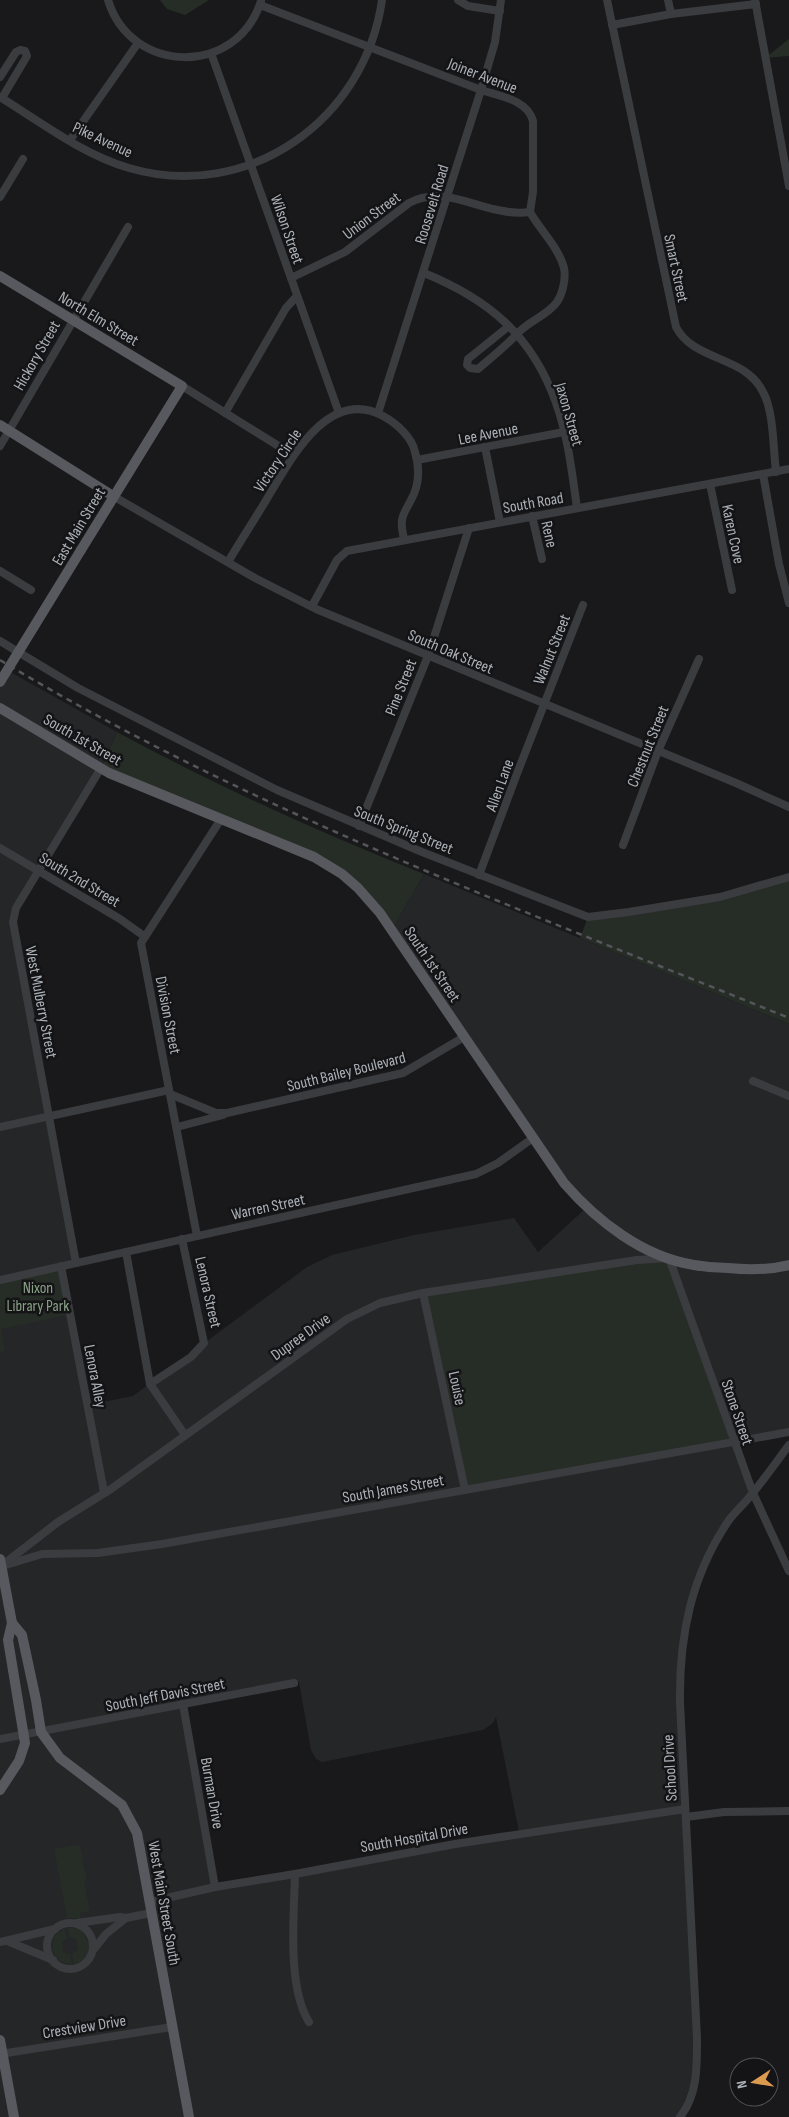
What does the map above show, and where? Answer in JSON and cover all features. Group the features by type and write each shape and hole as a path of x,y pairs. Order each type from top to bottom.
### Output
{"main road":[{"name":"North Elm Street","path":"0,276 182,386"},
{"name":"East Main Street","path":"0,682 182,386"},
{"path":"5,428 113,496"},
{"name":"South 1st Street","path":"0,708 100,768 129,782 314,857 350,881 380,913 564,1183 598,1218 642,1246 669,1258 693,1265 745,1269 789,1265"},
{"path":"0,1564 12,1623 8,1640 24,1736 23,1751 19,1761 0,1790"},
{"path":"12,1623 22,1635 41,1732"},
{"name":"West Main Street South","path":"41,1732 60,1758 115,1798 128,1813 137,1833 189,2117"},
{"path":"0,2040 14,2117"}],"street":[{"path":"108,0 118,23 138,43 154,52 183,58 211,53 237,38 253,18 260,2"},
{"name":"Pike Avenue","path":"1,98 70,140 112,162 156,174 174,176 202,175 251,165 289,146 321,121 356,77 371,47 382,0"},
{"path":"458,0 468,6 500,11"},
{"name":"Roosevelt Road","path":"378,413 481,90 495,42 501,0"},
{"name":"Smart Street","path":"607,0 676,327 680,335 693,347 739,367 759,384 768,404 776,472"},
{"path":"668,0 671,14"},
{"name":"Joiner Avenue","path":"260,2 524,106 532,118 533,192 530,212"},
{"path":"612,25 755,2 789,186"},
{"path":"70,140 138,43"},
{"path":"0,76 16,52 24,51 27,56 1,98"},
{"name":"Wilson Street","path":"211,53 338,414"},
{"path":"0,197 23,159"},
{"name":"Union Street","path":"291,278 345,252 409,203 420,198 434,195 504,212 530,212"},
{"path":"509,326 468,359 467,364 470,368 478,368 514,340 517,335 557,301 565,274 559,256 530,212"},
{"name":"Hickory Street","path":"0,446 5,428 128,227"},
{"name":"Jaxon Street","path":"424,273 463,291 484,304 517,335 538,366 550,387 564,432 577,508"},
{"path":"225,413 286,308 297,296"},
{"path":"182,386 293,455"},
{"name":"Victory Circle","path":"228,562 293,455 315,429 338,414 365,410 378,413"},
{"path":"378,413 399,428 410,440 417,460 418,486 402,521 404,539"},
{"name":"Lee Avenue","path":"417,460 564,432"},
{"path":"486,447 500,522"},
{"name":"South Road","path":"312,606 342,554 404,539 789,469"},
{"path":"763,474 779,564 789,603"},
{"name":"Karen Cove","path":"710,484 732,590"},
{"name":"South Oak Street","path":"113,496 228,562 312,606 736,783 789,807"},
{"name":"Rene","path":"532,516 542,559"},
{"name":"Pine Street","path":"359,826 428,656 469,528"},
{"path":"0,571 31,590"},
{"name":"Walnut Street","path":"544,704 583,605"},
{"name":"South Spring Street","path":"0,641 78,688 277,790 359,826 588,916 629,912 720,897 789,877"},
{"name":"Chestnut Street","path":"623,845 658,752 699,659"},
{"name":"Allen Lane","path":"480,875 544,704"},
{"name":"West Mulberry Street","path":"76,1263 13,922 16,908 100,768"},
{"path":"144,936 221,820"},
{"name":"South 2nd Street","path":"0,848 120,919 144,936"},
{"name":"Division Street","path":"144,936 142,950 197,1236"},
{"name":"South Bailey Boulevard","path":"177,1127 227,1113 404,1074 464,1037"},
{"path":"753,1081 789,1096"},
{"path":"0,1127 170,1092"},
{"name":"South Bailey Boulevard","path":"170,1092 216,1113 227,1113"},
{"name":"Warren Street","path":"0,1280 476,1174 498,1163 533,1138"},
{"name":"Lenora Street","path":"150,1384 191,1357 204,1343 182,1239"},
{"path":"126,1252 150,1384 186,1435"},
{"name":"Dupree Drive","path":"0,1564 186,1435 347,1319 380,1303 424,1293 637,1260 669,1258"},
{"name":"Stone Street","path":"669,1258 753,1493 789,1571"},
{"name":"Lenora Alley","path":"61,1266 104,1492"},
{"name":"Louise","path":"424,1293 465,1490"},
{"name":"South James Street","path":"0,1564 42,1554 98,1553 129,1550 789,1432"},
{"name":"School Drive","path":"680,2117 687,2105 694,2084 698,2038 685,1813 680,1678 688,1612 699,1575 716,1541 730,1519 753,1493 789,1445"},
{"name":"South Jeff Davis Street","path":"0,1739 24,1736 294,1683"},
{"name":"Burman Drive","path":"183,1704 215,1887"},
{"name":"South Hospital Drive","path":"75,1924 120,1917 126,1918 150,1908 215,1887 524,1832 538,1832 685,1813 789,1810"},
{"path":"295,1874 292,1935 295,1970 303,2013 309,2022"},
{"path":"55,1929 48,1939 49,1953 59,1966 74,1969 86,1963 106,1934 126,1918"},
{"path":"4,1942 55,1929 66,1924 75,1924 84,1928 91,1936 94,1942 93,1951"},
{"path":"4,1942 53,1960"},
{"name":"Crestview Drive","path":"1,2053 172,2026"}],"shaded area":[{"path":"7,670 117,732 101,768 14,917 76,1263 61,1266 88,1405 133,1396 307,1267 332,1255 414,1235 514,1218 538,1252 586,1208 392,930 424,874 789,1024 789,1432 734,1443 753,1493 730,1519 699,1575 681,1655 691,1901 694,2084 680,2117 0,2117 0,682","holes":["299,1682 311,1750 316,1759 322,1762 483,1730 493,1723 496,1717 519,1832 216,1887 183,1704"]}],"green space":[{"path":"160,0 209,0 185,15 167,9"},
{"path":"789,39 789,56 765,58"},
{"path":"117,732 269,808 424,874 392,930 342,874 101,768"},
{"path":"789,877 789,1024 580,938 588,917 720,897"},
{"path":"669,1258 734,1443 465,1490 423,1293"},
{"name":"Nixon Library Park","path":"60,1266 69,1315 1,1329 5,1351 0,1352 0,1280"},
{"path":"74,1845 80,1846 87,1880 84,1881 90,1911 80,1913 81,1920 67,1918 54,1849"},
{"path":"68,1927 81,1930 89,1943 89,1951 86,1957 74,1965 72,1954 78,1949 76,1939 69,1937"},
{"path":"65,1928 67,1938 62,1943 63,1952 70,1954 72,1965 59,1961 52,1950 54,1936"}],"railway":[{"path":"0,660 94,714 190,764 288,810 487,896 789,1018"}]}
